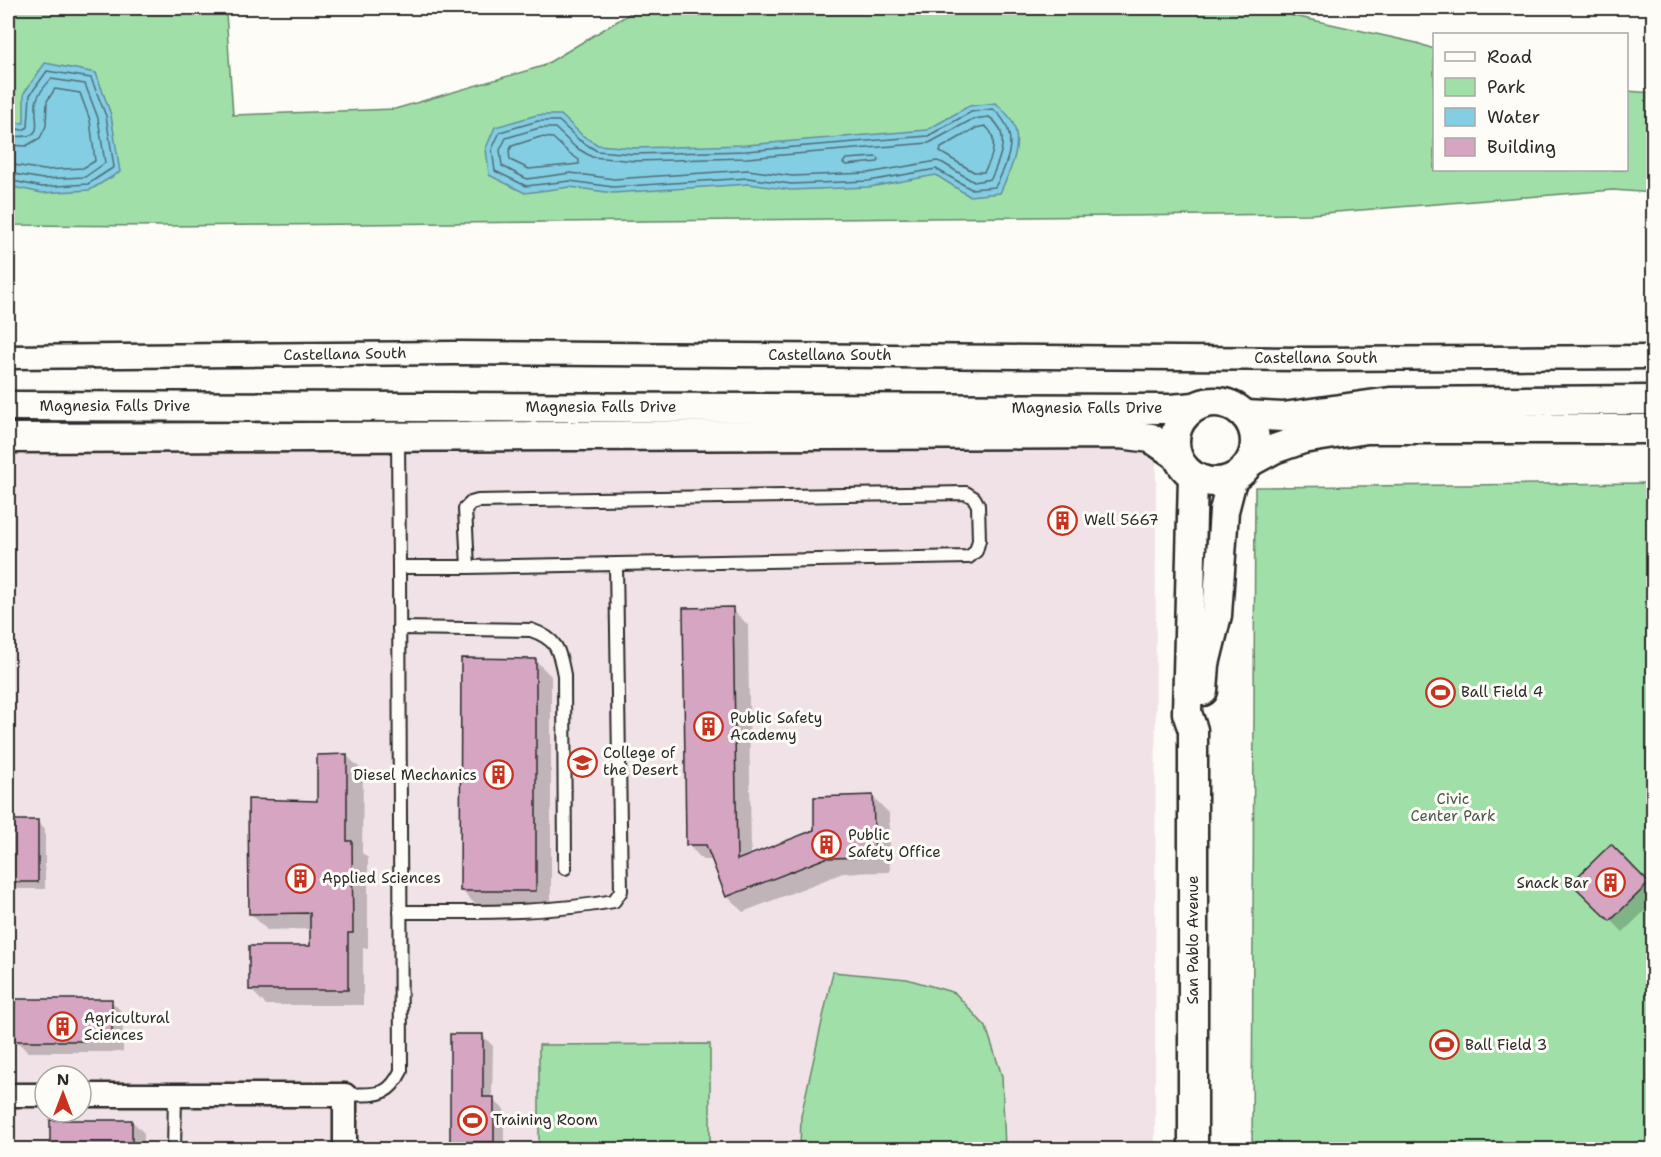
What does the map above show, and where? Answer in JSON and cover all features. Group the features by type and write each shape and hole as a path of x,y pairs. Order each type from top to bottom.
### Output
{"street":[{"name":"Castellana South","path":"8,357 466,353 1315,359 1653,357"},
{"path":"1245,415 1282,417 1390,402 1653,400"},
{"path":"1241,471 1255,451 1256,438 1252,425 1245,415 1235,407 1223,402 1209,402 1195,407 1184,416 1177,427 1174,441 1185,466 1207,482 1219,483 1241,471 1274,449 1303,438 1367,429 1653,429"},
{"name":"Magnesia Falls Drive","path":"8,406 1170,409 1195,407"},
{"name":"Magnesia Falls Drive","path":"8,438 1120,434 1151,438 1185,466"},
{"name":"San Pablo Avenue","path":"1185,466 1187,713 1193,730 1193,1149"},
{"name":"San Pablo Avenue","path":"1193,730 1201,713 1205,664 1217,615 1224,511 1241,471"},
{"path":"8,1095 33,1095"},
{"path":"93,1095 345,1095 345,1149"}],"lane":[{"path":"345,1095 386,1092 395,1084 401,1071 398,436"},
{"path":"399,567 468,567 616,565 969,557 976,551 979,540 978,505 974,498 966,494 478,501 471,503 465,509 468,567"},
{"path":"400,912 576,908 614,901 621,891 616,565"},
{"path":"399,628 531,630 547,635 553,643 560,655 564,675 565,868"},
{"path":"174,1149 175,1095"}],"shaded area":[{"name":"College of the Desert","path":"1156,444 1155,1149 8,1149 8,448"}],"green space":[{"path":"8,8 189,8 226,13 233,115 395,109 543,66 639,8 1232,8 1290,15 1417,43 1433,49 1433,171 1628,171 1628,91 1653,93 1653,193 1613,190 1311,214 166,226 8,225"},
{"name":"Civic Center Park","path":"1653,483 1653,1149 1252,1150 1255,487"},
{"path":"833,972 907,979 955,993 986,1027 1002,1076 1005,1149 800,1149 801,1116"},
{"path":"710,1044 710,1149 539,1149 539,1045"}],"water":[{"path":"45,63 96,73 111,115 120,172 90,190 42,193 8,186 8,122 24,123 24,93"},
{"path":"996,103 1012,121 1017,139 1014,158 1000,193 969,196 936,175 870,187 791,190 749,184 613,193 570,187 525,193 489,175 486,148 495,127 537,115 561,115 583,136 598,145 634,148 746,145 927,130 969,106"}],"building":[{"name":"Public Safety Academy","path":"733,607 737,860 814,830 814,797 873,795 875,857 826,858 726,897 706,845 686,845 683,608"},
{"name":"Diesel Mechanics","path":"461,658 536,659 536,891 460,891"},
{"name":"Applied Sciences","path":"347,754 347,841 352,841 353,933 348,933 348,990 249,990 249,946 310,946 310,913 249,914 248,799 317,801 317,755"},
{"path":"10,820 38,820 38,882 9,882"},
{"name":"Snack Bar","path":"1611,844 1649,883 1610,921 1571,883"},
{"name":"Agricultural Sciences","path":"14,999 112,999 112,1041 14,1041"},
{"path":"450,1034 483,1034 483,1097 494,1097 494,1142 450,1142"},
{"path":"93,1120 132,1120 132,1149 50,1149 50,1124 93,1124"}],"place":[{"name":"Well 5667","path":"1063,520"},
{"name":"Ball Field 4","path":"1440,692"},
{"name":"Public Safety Academy","path":"709,727"},
{"name":"College of the Desert","path":"582,762"},
{"name":"Diesel Mechanics","path":"498,775"},
{"name":"Public Safety Office","path":"827,844"},
{"name":"Applied Sciences","path":"301,878"},
{"name":"Snack Bar","path":"1610,883"},
{"name":"Agricultural Sciences","path":"63,1027"},
{"name":"Ball Field 3","path":"1444,1045"},
{"name":"Training Room","path":"472,1120"}]}
